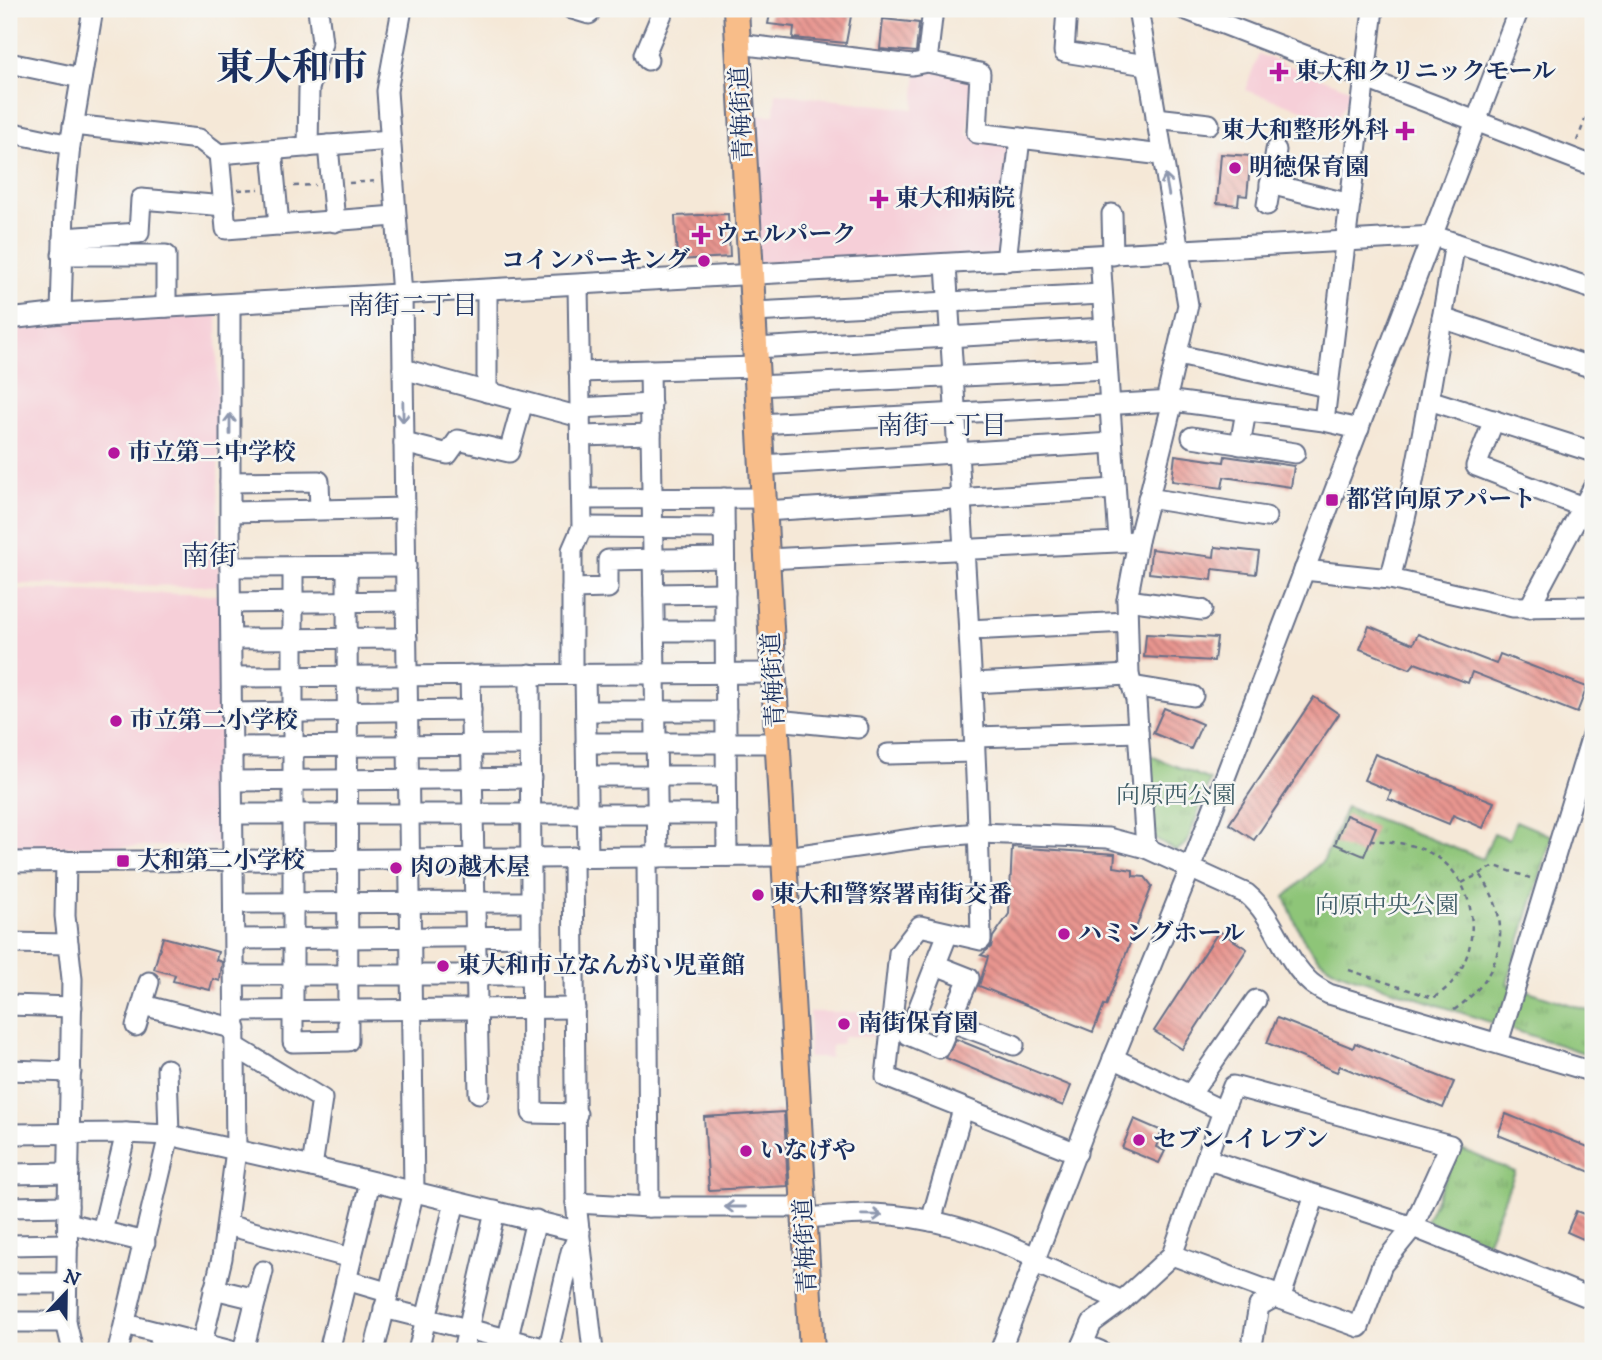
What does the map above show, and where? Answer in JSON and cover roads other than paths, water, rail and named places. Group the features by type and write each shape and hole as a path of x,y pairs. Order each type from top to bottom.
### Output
{"main road":[{"name":"青梅街道","path":"736,9 812,1351"}],"street":[{"path":"61,313 62,246 72,135 93,9"},
{"path":"308,147 309,89 322,43 318,9"},
{"path":"373,1351 414,1191 403,369 401,295 387,91 402,9"},
{"path":"572,9 589,14 590,9"},
{"path":"648,60 645,54 664,9"},
{"path":"927,62 933,9"},
{"path":"1067,9 1064,52 1146,65"},
{"path":"1128,541 1148,498 1172,401 1168,392 1188,305 1138,9"},
{"path":"1184,9 1593,166"},
{"path":"1324,421 1373,9"},
{"path":"1000,1351 1113,1058 1190,869 1434,236 1512,11"},
{"path":"738,44 912,65 927,62 981,73 977,133 1162,155"},
{"path":"9,64 81,78"},
{"path":"1156,118 1209,124"},
{"path":"9,132 199,138 219,154 390,140"},
{"path":"1006,261 1020,138"},
{"path":"328,145 335,222"},
{"path":"272,150 279,225"},
{"path":"1267,205 1276,150"},
{"path":"219,154 226,229 395,216"},
{"path":"1270,184 1350,204"},
{"path":"62,246 139,233 141,199 225,199"},
{"path":"1112,214 1102,294 1115,489 1128,541 1127,622 1130,680 1138,732 1146,848"},
{"path":"9,319 61,313 1434,236 1593,289"},
{"path":"1390,579 1406,520 1455,243"},
{"path":"62,246 166,254 166,307"},
{"path":"946,265 973,683 981,940 920,926 899,953 886,1077 1077,1153"},
{"path":"578,285 583,527 572,550 572,589 578,674 586,711 587,814 580,857 575,1008 576,1203 593,1351"},
{"path":"487,290 487,392"},
{"path":"753,312 1102,294"},
{"path":"201,1347 222,1258 236,1150 230,304"},
{"path":"1441,318 1593,368"},
{"path":"756,367 950,338 1105,328"},
{"path":"1178,355 1327,387"},
{"path":"579,372 756,367 953,376 1107,369"},
{"path":"403,369 580,420 651,434"},
{"path":"649,1207 652,857 657,814 650,370"},
{"path":"1429,400 1593,452"},
{"path":"759,425 1172,401 1324,421 1359,429"},
{"path":"404,443 448,454 458,440 509,453 523,402"},
{"path":"580,420 651,404"},
{"path":"1240,445 1246,411"},
{"path":"1494,421 1476,466 1583,507"},
{"path":"1192,438 1295,453"},
{"path":"762,466 1112,443"},
{"path":"230,482 319,481 320,509"},
{"path":"1529,608 1593,488"},
{"path":"582,499 724,498 764,504 960,498 1115,489"},
{"path":"724,498 727,856"},
{"path":"1148,498 1266,517"},
{"path":"231,512 405,508"},
{"path":"583,527 724,528"},
{"path":"767,559 1128,541"},
{"path":"572,589 608,588 608,560 724,558"},
{"path":"230,567 405,566"},
{"path":"293,567 293,1042 348,1041 347,567"},
{"path":"1304,570 1390,579 1513,607 1593,606"},
{"path":"654,594 725,593"},
{"path":"1127,600 1202,610"},
{"path":"232,603 406,601"},
{"path":"969,630 1127,622"},
{"path":"654,631 725,631"},
{"path":"232,639 407,638"},
{"path":"232,677 774,673"},
{"path":"530,674 532,1114 577,1114"},
{"path":"470,675 479,1093"},
{"path":"973,683 1130,680 1193,696"},
{"path":"232,713 471,710"},
{"path":"586,711 726,711"},
{"path":"586,743 726,743 777,731 858,728"},
{"path":"888,754 975,744 1138,732"},
{"path":"1498,1043 1593,732"},
{"path":"233,747 530,745"},
{"path":"587,776 726,776"},
{"path":"233,781 531,778"},
{"path":"233,814 727,814"},
{"path":"9,862 784,856 979,833 1108,838 1146,848 1247,894 1259,904 1300,970 1311,983 1329,994 1593,1072"},
{"path":"66,861 65,916 72,979 66,1322 73,1351"},
{"path":"234,903 531,902"},
{"path":"936,965 969,978 939,1048 908,1035 948,933"},
{"path":"235,939 531,936"},
{"path":"9,943 68,944"},
{"path":"235,975 531,975"},
{"path":"136,1026 149,982"},
{"path":"1190,1095 1256,1000"},
{"path":"9,1005 72,1007"},
{"path":"143,1005 236,1029 322,1099 312,1167"},
{"path":"236,1029 293,1011 575,1008"},
{"path":"952,1022 1014,1045"},
{"path":"1113,1058 1223,1111"},
{"path":"118,1351 169,1135 167,1069"},
{"path":"9,1070 71,1072"},
{"path":"1088,1349 1093,1323 1122,1301 1172,1255 1233,1086 1450,1145 1413,1227 1382,1265 1359,1327 1172,1255"},
{"path":"931,1221 963,1109"},
{"path":"102,1231 126,1133"},
{"path":"9,1134 169,1135 580,1232"},
{"path":"1206,1159 1413,1227 1593,1299"},
{"path":"9,1174 69,1173"},
{"path":"329,1351 370,1181"},
{"path":"1251,1351 1259,1306 1278,1298 1315,1195"},
{"path":"418,1351 455,1202"},
{"path":"576,1203 877,1214 931,1221 967,1229 1122,1301"},
{"path":"9,1207 68,1214 102,1231 145,1242"},
{"path":"463,1351 495,1211"},
{"path":"506,1345 536,1220"},
{"path":"226,1225 351,1258"},
{"path":"346,1280 426,1319 468,1329 506,1345 550,1351 571,1252 580,1232"},
{"path":"9,1245 68,1244"},
{"path":"243,1351 263,1271"},
{"path":"9,1283 67,1283"},
{"path":"214,1289 256,1299"},
{"path":"9,1322 66,1322"},
{"path":"125,1324 160,1342 231,1351"}],"place":[{"name":"東大和クリニックモール","path":"1279,72"},
{"name":"東大和整形外科","path":"1405,131"},
{"name":"明徳保育園","path":"1235,168"},
{"name":"東大和病院","path":"879,199"},
{"name":"ウェルパーク","path":"701,235"},
{"name":"コインパーキング","path":"704,261"},
{"name":"市立第二中学校","path":"114,453"},
{"name":"都営向原アパート","path":"1332,500"},
{"name":"市立第二小学校","path":"116,721"},
{"name":"大和第二小学校","path":"123,861"},
{"name":"肉の越木屋","path":"396,868"},
{"name":"東大和警察署南街交番","path":"758,895"},
{"name":"ハミングホール","path":"1064,934"},
{"name":"東大和市立なんがい児童館","path":"443,966"},
{"name":"南街保育園","path":"844,1024"},
{"name":"セブン-イレブン","path":"1139,1140"},
{"name":"いなげや","path":"746,1151"}],"district":[{"name":"東大和市","path":"292,69"},
{"name":"南街二丁目","path":"413,306"},
{"name":"南街一丁目","path":"942,426"},
{"name":"南街","path":"209,556"}],"park label":[{"name":"向原西公園","path":"1176,796"},
{"name":"向原中央公園","path":"1387,906"}]}
